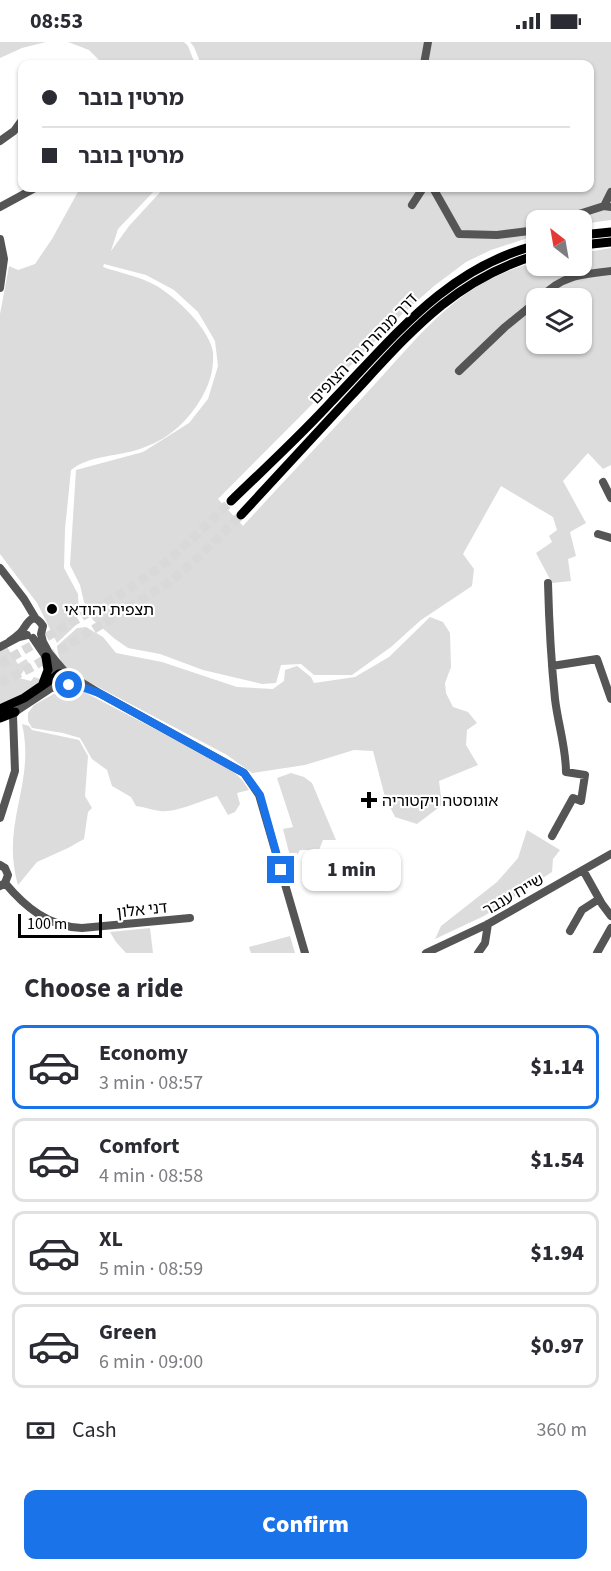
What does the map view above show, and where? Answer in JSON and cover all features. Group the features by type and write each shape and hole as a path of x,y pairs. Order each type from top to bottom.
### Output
{"main road":[{"path":"592,234 611,232"},
{"path":"592,244 611,242"},
{"name":"דרך מנהרת הר הצופים","path":"231,501 433,298 472,271 526,249"},
{"name":"דרך מנהרת הר הצופים","path":"241,515 432,312 469,284 507,265 526,259"},
{"path":"39,688 47,673 46,657"},
{"path":"0,709 63,675"},
{"path":"0,719 15,712"}],"street":[{"path":"425,60 428,42"},
{"path":"0,141 18,126"},
{"path":"0,207 27,192"},
{"path":"412,205 420,192"},
{"path":"435,192 459,234 498,236 526,232"},
{"path":"592,210 607,206 611,192"},
{"path":"0,239 4,259 0,288"},
{"path":"550,288 570,276 611,271"},
{"path":"459,371 504,327 526,310"},
{"path":"603,482 611,498"},
{"path":"598,534 611,538"},
{"path":"0,568 43,626 0,647"},
{"path":"549,583 548,617 552,666 566,756 566,772 585,775 581,801 573,798 552,836"},
{"path":"18,592 26,607 31,631 46,657 76,685 99,693"},
{"path":"31,631 36,619"},
{"path":"31,631 63,675 232,765 252,782 264,808 305,953"},
{"path":"552,666 597,659 611,699"},
{"path":"0,818 15,771 12,718 15,712 52,689 63,675"},
{"path":"52,689 76,685"},
{"path":"0,719 6,721 13,732"},
{"name":"שייח ענבר","path":"426,953 488,924 611,854"},
{"path":"0,865 8,871 8,878 3,884"},
{"path":"583,870 611,916"},
{"name":"דני אלון","path":"3,884 35,912 52,923 69,928 190,918"},
{"path":"570,931 582,910 599,899"},
{"path":"478,953 485,943 488,924"},
{"path":"597,953 611,928"}],"shaded area":[{"path":"0,42 46,42 22,48 0,58"},
{"path":"68,42 184,42 193,60 99,60 89,50"},
{"path":"190,42 611,42 611,220 592,223 592,210 526,210 526,239 491,250 466,262 434,286 398,318 218,499 243,526 421,334 440,315 483,283 526,266 526,276 592,276 592,251 611,248 611,465 603,469 588,453 563,481 586,523 570,532 576,556 568,559 571,581 552,583 536,553 552,542 549,536 557,530 553,517 501,486 463,554 474,569 472,586 421,620 391,647 352,675 314,675 301,664 281,665 276,683 262,684 203,670 160,654 128,648 93,620 70,565 76,470 143,452 189,423 208,399 218,366 215,341 198,312 174,290 146,275 104,264 103,267 155,285 182,305 206,334 211,344 213,365 207,386 197,405 185,421 163,439 127,453 88,461 71,470 64,568 78,594 79,616 72,622 75,626 57,643 37,603 0,554 0,314 9,266 18,270 35,264 52,239 78,192 153,192 118,229 111,251 129,226 160,192 594,192 594,60 199,60"},
{"path":"430,617 443,622 450,633 451,667 445,683 446,693 453,707 468,712 477,723 467,730 466,745 478,765 439,781 442,805 417,824 395,817 385,797 373,751 354,750 305,765 252,773 227,755 73,673 59,657 57,646 77,628 86,627 103,637 116,653 162,662 237,687 273,689 284,681 285,670 297,666 311,677 314,683 355,677 389,657"},
{"path":"7,647 18,664 26,659 34,670 30,672 24,670 19,678 31,681 34,677 41,679 33,689 0,705 0,651"},
{"path":"75,689 230,768 249,790 237,793 240,804 235,812 228,815 217,796 166,811 136,806 131,797 112,786 107,770 92,759 80,738 32,728 28,721 28,713 34,705 59,691"},
{"path":"22,724 29,726 32,730 79,740 88,756 85,796 92,808 88,812 84,839 37,862 18,885 13,842 25,766"},
{"path":"291,773 304,777 312,783 336,840 323,840 319,850 300,850 292,864 283,829 293,827 277,778"},
{"path":"527,830 560,850 553,859 552,872 484,916 435,939 441,926 497,882 518,858"},
{"path":"150,928 153,953 126,953 110,932"},
{"path":"290,936 295,953 251,953 249,947"}],"tunnel":[{"path":"0,664 119,595 159,568 231,501"},
{"path":"0,683 34,666 170,582 241,515"}],"place":[{"name":"תצפית יהודאי","path":"52,609"},
{"name":"אוגוסטה ויקטוריה","path":"369,800"}],"route":[{"path":"69,685 76,685 99,693 244,773 260,795 281,870"}]}
